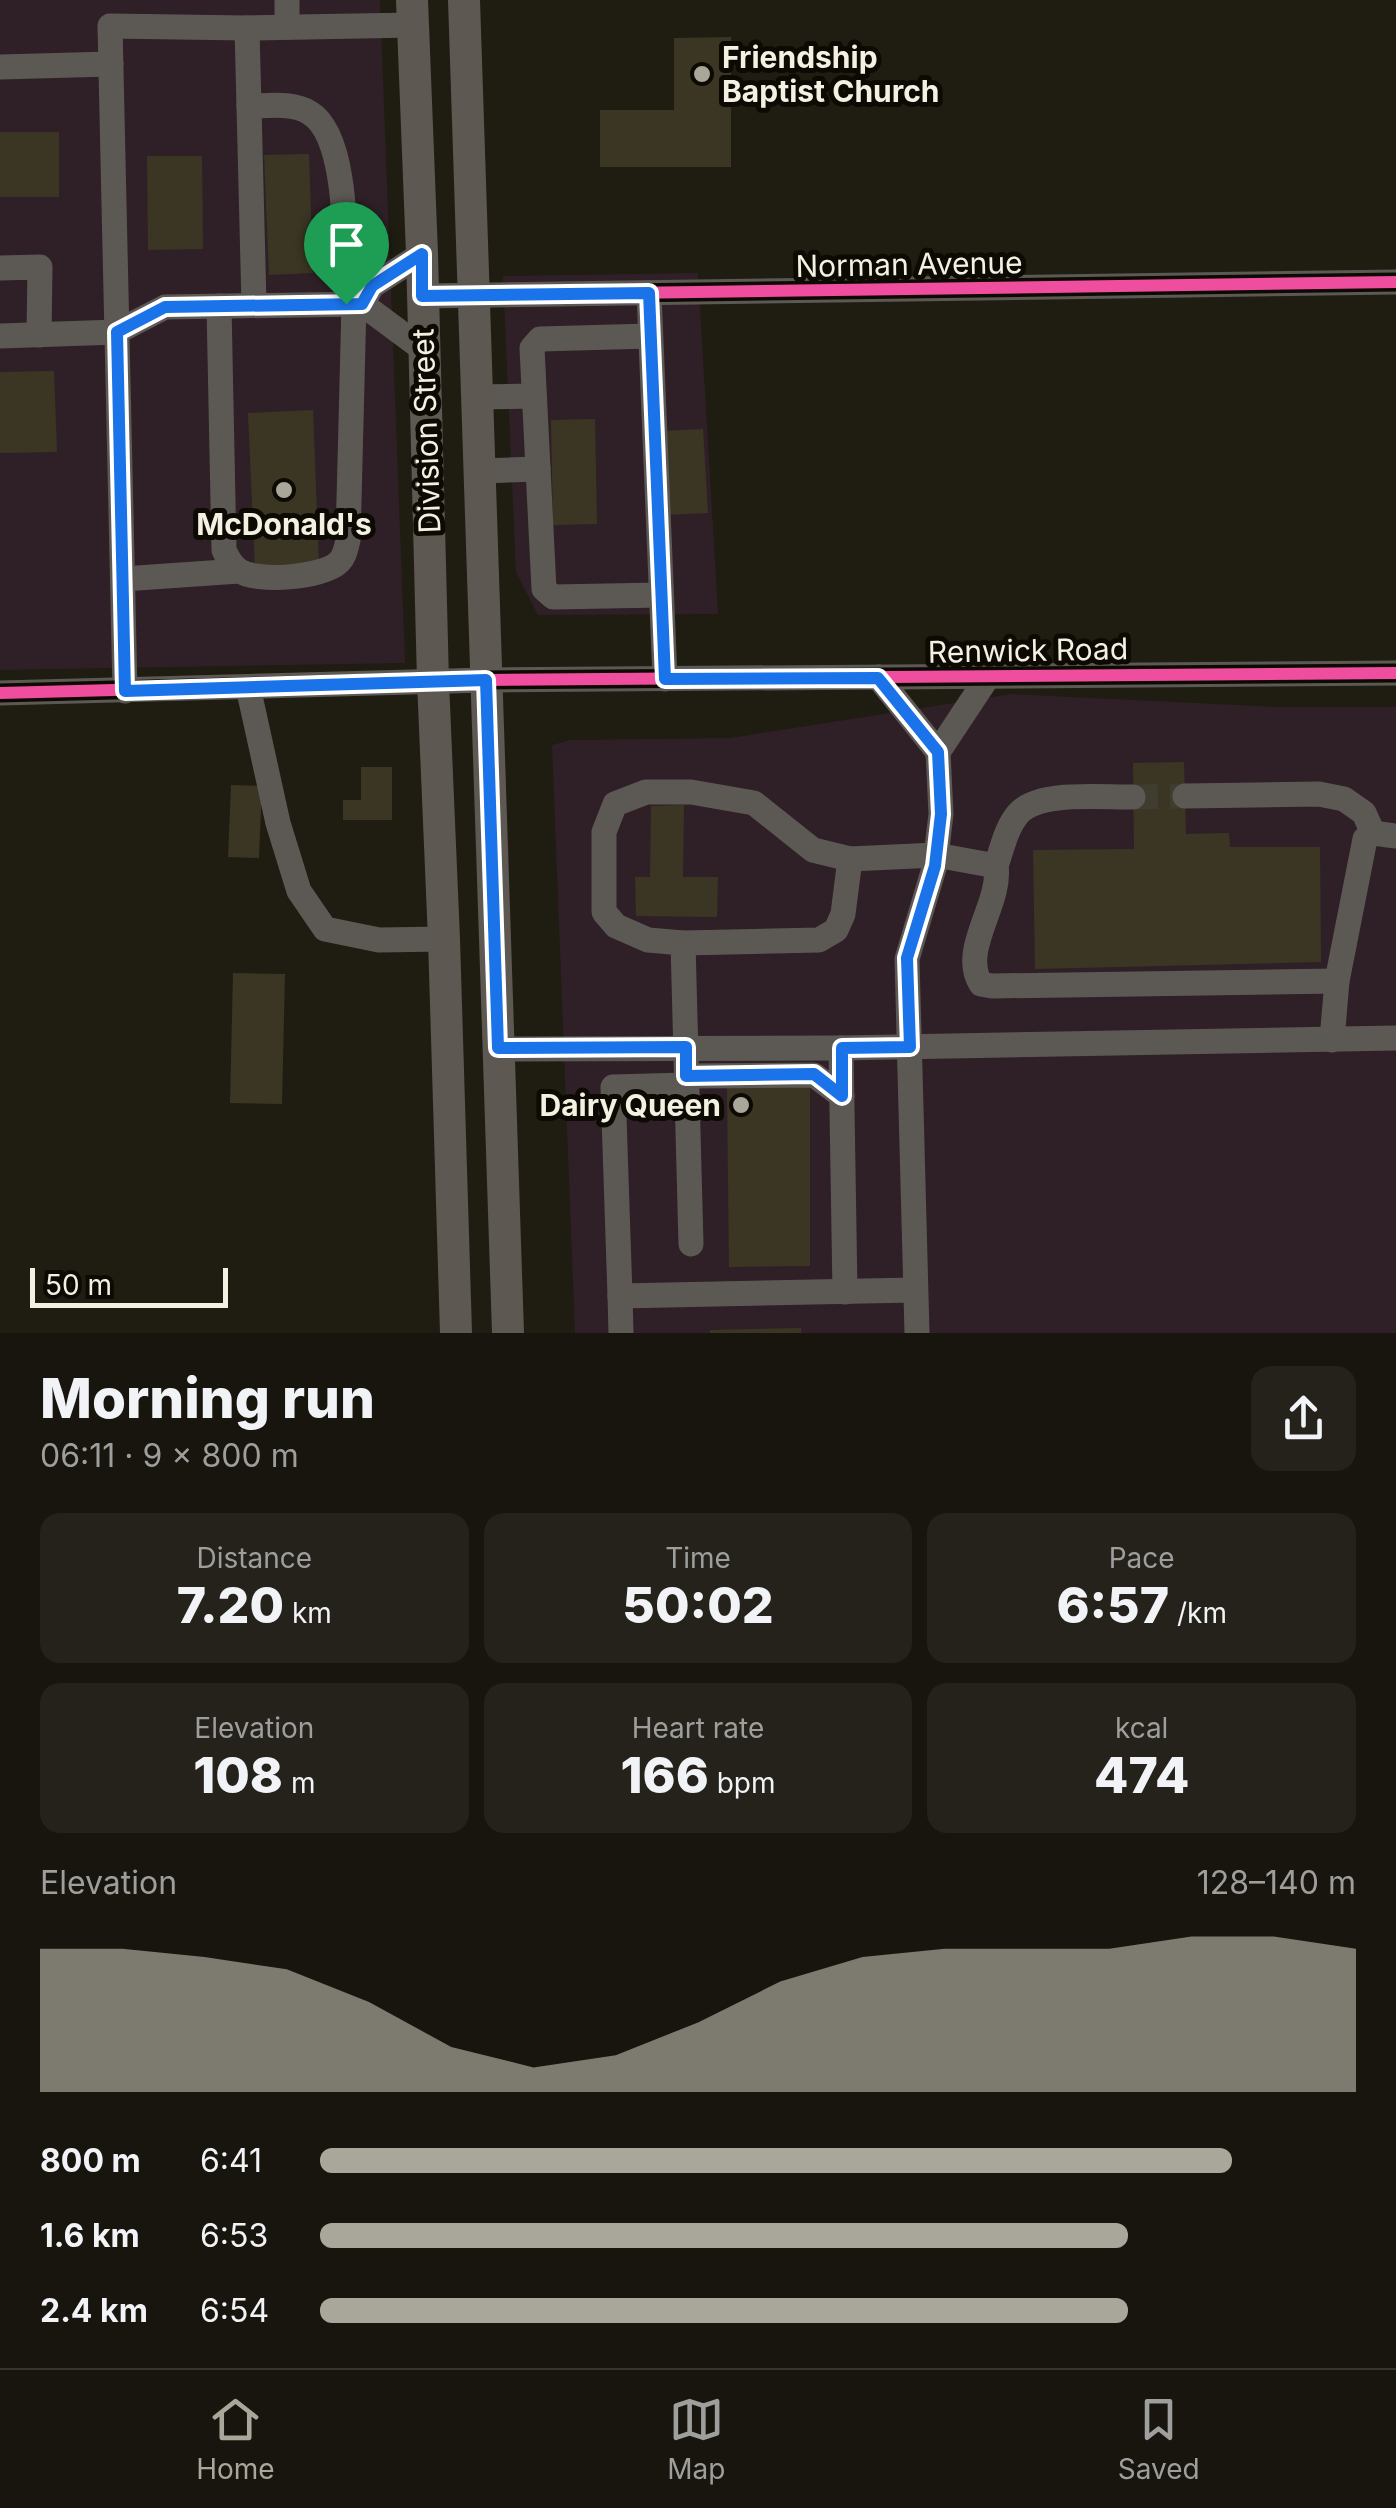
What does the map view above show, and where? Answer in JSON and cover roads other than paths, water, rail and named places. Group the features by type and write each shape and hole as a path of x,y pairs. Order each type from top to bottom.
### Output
{"main road":[{"name":"Division Street","path":"464,0 508,1333"},
{"name":"Division Street","path":"413,13 456,1333"}],"street":[{"path":"287,0 287,26"},
{"path":"125,691 111,13 247,28 413,13"},
{"path":"247,28 254,306"},
{"path":"0,66 112,64"},
{"path":"123,579 238,571 266,577 310,574 338,564 345,554 354,304 336,153 320,122 308,111 289,106 249,106"},
{"path":"354,304 372,286 422,254"},
{"path":"0,268 40,268 39,335"},
{"name":"Norman Avenue","path":"422,296 1396,282"},
{"path":"649,293 665,679"},
{"path":"0,336 117,332 165,307 354,304 424,350"},
{"path":"220,306 222,534 224,550 238,571"},
{"path":"650,336 540,339 532,348 534,396 544,589 553,597 661,595"},
{"path":"477,397 534,396"},
{"path":"480,471 538,469"},
{"name":"Renwick Road","path":"0,693 486,680 1396,673"},
{"path":"917,1333 907,958 935,866 941,814 938,752 988,675"},
{"path":"878,678 938,752"},
{"path":"248,687 298,891 325,930 379,940 444,939"},
{"path":"850,859 843,914 836,930 819,940 648,940 616,926 604,912 604,832 614,804 646,792 692,792 754,803 813,850 850,859 936,855 996,866"},
{"path":"1185,796 1332,796 1364,813 1384,835"},
{"path":"1133,797 1057,798 1031,803 1016,816 996,866 992,902 980,934 975,974 981,984 1337,982"},
{"path":"1332,1040 1337,982 1364,838 1384,835"},
{"path":"683,943 691,1244"},
{"path":"498,1048 842,1048 1396,1038"},
{"path":"842,1048 846,1292"},
{"path":"621,1333 613,1086 814,1074 842,1096"},
{"path":"620,1296 915,1290"}],"tunnel":[{"path":"1133,797 1185,796"}],"place":[{"name":"Friendship Baptist Church","path":"702,74"},
{"name":"McDonald's","path":"284,490"},
{"name":"Dairy Queen","path":"741,1105"}]}
